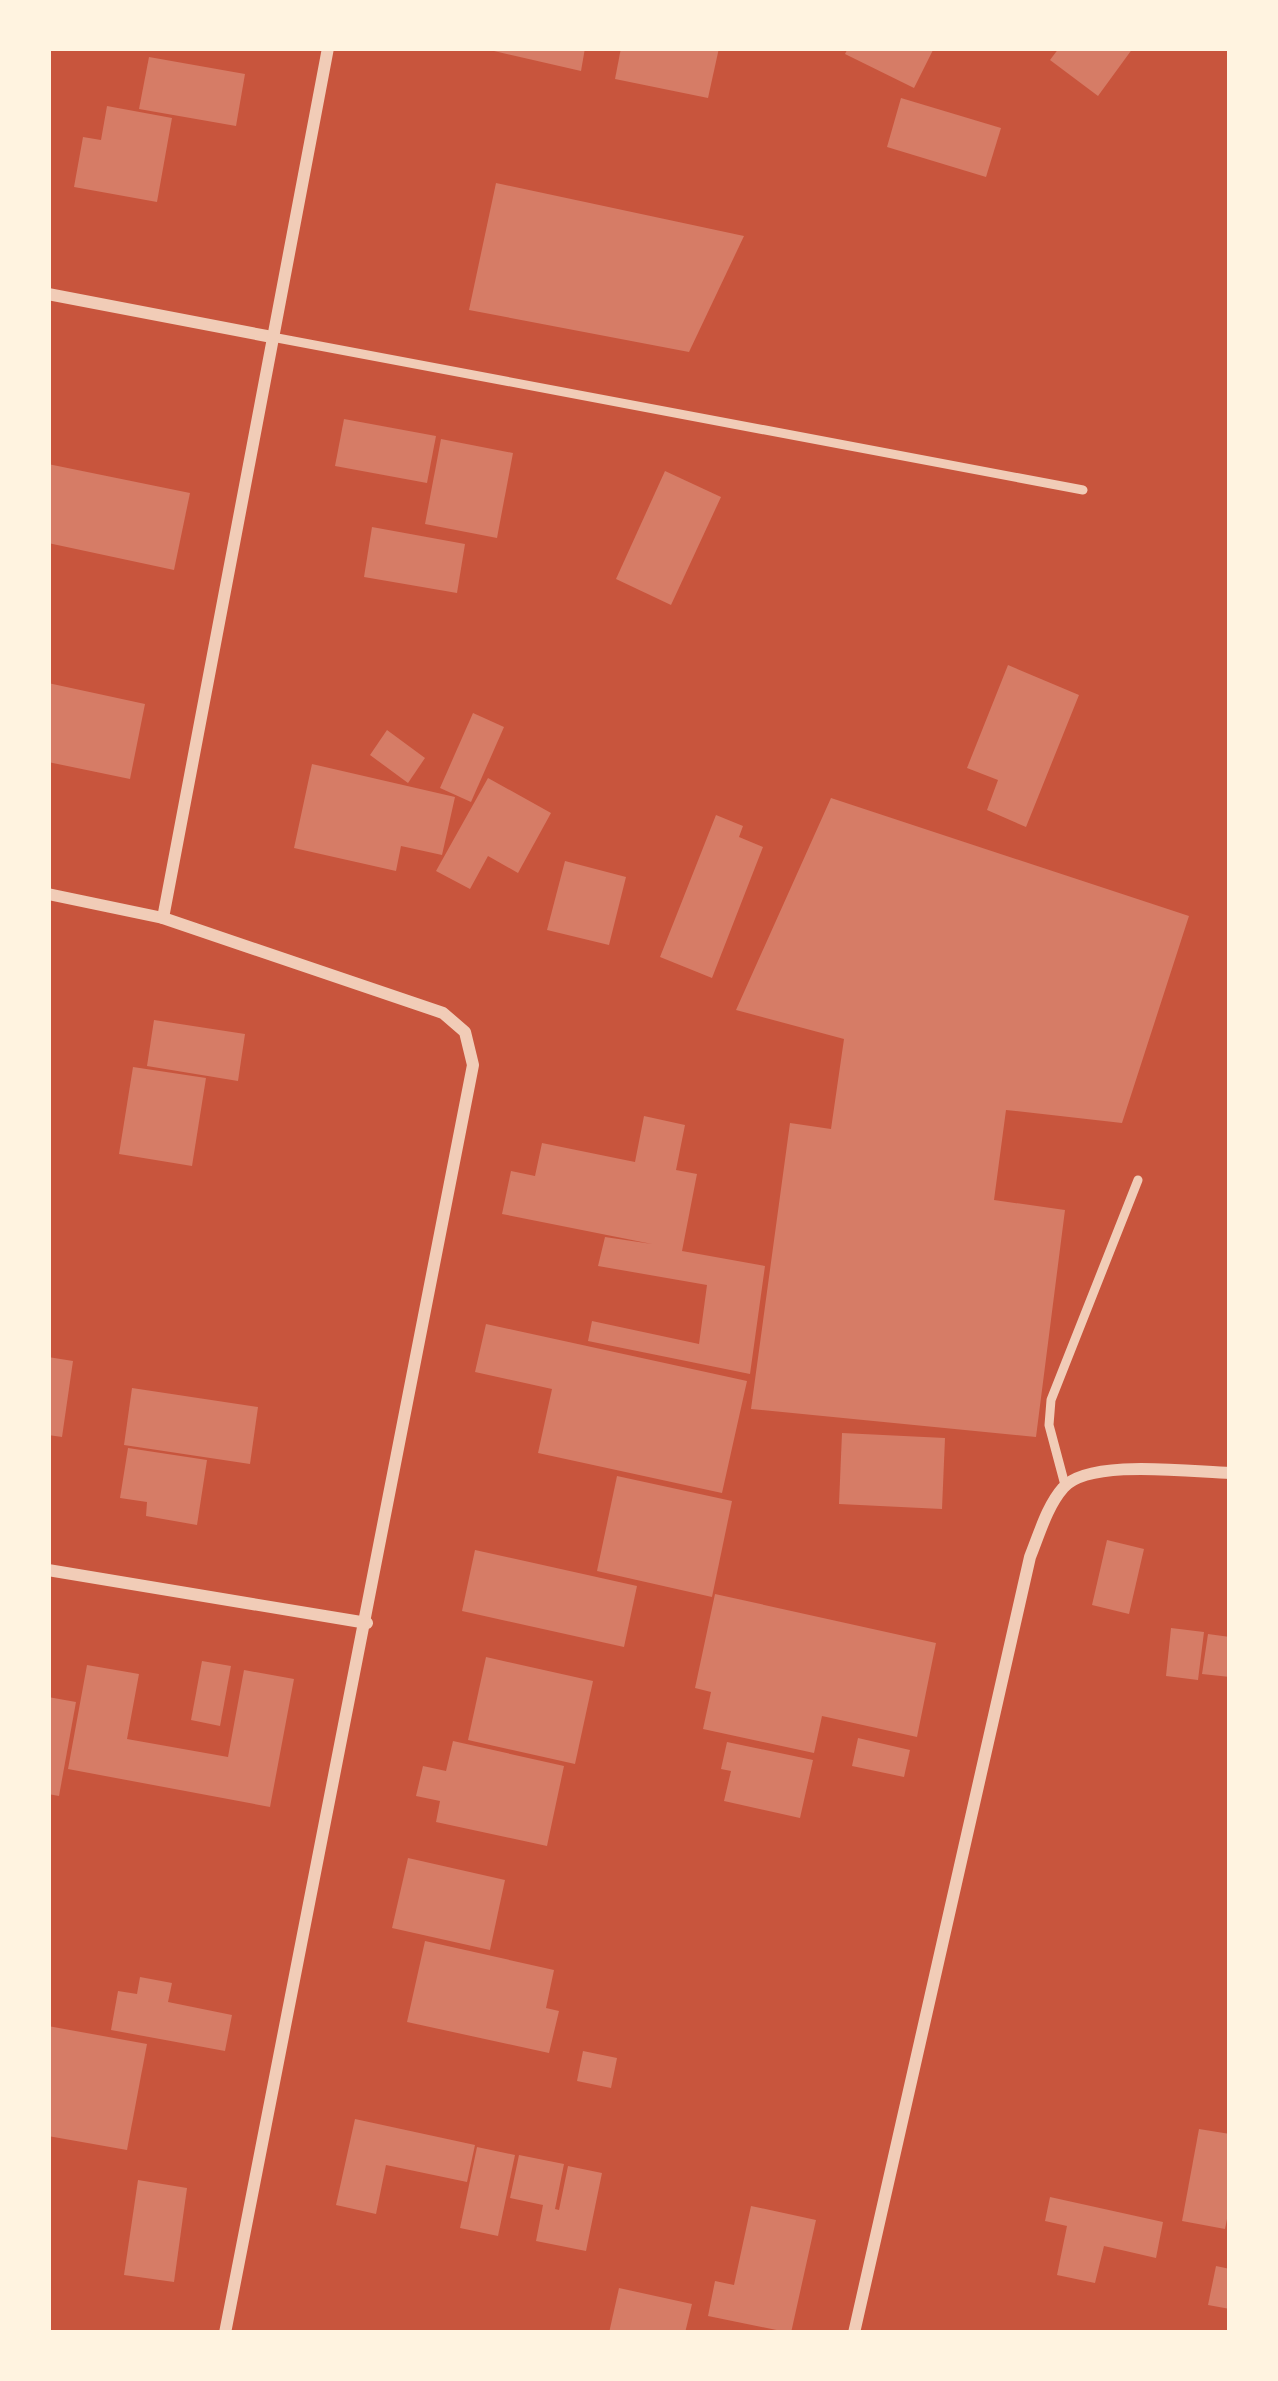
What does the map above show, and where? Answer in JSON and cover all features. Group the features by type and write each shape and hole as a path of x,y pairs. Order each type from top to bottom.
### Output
{"street":[{"path":"163,918 328,48"},
{"path":"48,294 272,337"},
{"path":"48,894 163,918 443,1013 465,1032 473,1065 225,2333"},
{"path":"854,2333 1030,1557 1065,1485 1098,1470 1230,1473"},
{"path":"48,1570 367,1623"}],"lane":[{"path":"272,337 1084,490"},
{"path":"1065,1485 1049,1425 1051,1400 1138,1180"}],"building":[{"path":"481,48 585,48 581,71"},
{"path":"621,48 719,48 708,98 615,79"},
{"path":"848,48 934,48 914,88 845,54"},
{"path":"1059,48 1133,48 1098,96 1050,60"},
{"path":"149,57 245,74 236,126 139,109"},
{"path":"901,98 1001,128 986,177 887,147"},
{"path":"107,106 172,118 157,202 74,187 83,137 101,140"},
{"path":"496,183 744,236 689,352 469,310"},
{"path":"344,419 436,436 427,483 335,466"},
{"path":"441,439 513,453 497,538 425,524"},
{"path":"48,464 190,493 174,570 48,543"},
{"path":"665,471 721,497 671,605 616,579"},
{"path":"372,527 465,544 457,593 364,577"},
{"path":"1008,665 1079,695 1026,827 987,810 998,780 967,768"},
{"path":"48,683 145,704 130,779 48,762"},
{"path":"473,713 504,727 471,802 440,788"},
{"path":"387,730 425,758 408,783 370,755"},
{"path":"312,764 455,797 442,855 401,846 396,871 294,848"},
{"path":"488,778 551,813 518,873 488,856 470,889 436,871"},
{"path":"831,798 1189,916 1122,1123 1006,1110 994,1200 1065,1210 1036,1437 751,1409 790,1123 831,1129 844,1039 736,1010"},
{"path":"716,815 743,826 739,837 763,847 712,978 660,957"},
{"path":"565,861 626,877 609,945 547,930"},
{"path":"154,1020 245,1034 238,1081 147,1066"},
{"path":"133,1067 206,1078 192,1166 119,1154"},
{"path":"644,1116 685,1125 676,1170 697,1174 682,1251 765,1266 750,1374 588,1341 592,1321 699,1344 707,1285 598,1266 605,1237 652,1244 502,1214 511,1171 535,1176 542,1143 635,1162"},
{"path":"486,1324 747,1381 722,1493 538,1453 552,1389 475,1372"},
{"path":"48,1357 73,1361 62,1437 48,1435"},
{"path":"132,1388 258,1407 250,1464 124,1445"},
{"path":"842,1433 945,1438 942,1509 839,1504"},
{"path":"128,1448 207,1460 197,1525 146,1516 147,1502 120,1498"},
{"path":"617,1476 732,1501 712,1597 597,1571"},
{"path":"1107,1540 1144,1549 1129,1614 1092,1605"},
{"path":"475,1550 637,1586 624,1647 462,1611"},
{"path":"715,1594 936,1643 917,1737 822,1716 814,1753 703,1729 711,1692 695,1688"},
{"path":"1171,1628 1204,1632 1198,1680 1166,1676"},
{"path":"1208,1634 1230,1637 1230,1677 1202,1674"},
{"path":"486,1657 593,1681 575,1764 468,1740"},
{"path":"202,1661 231,1666 220,1726 191,1720"},
{"path":"87,1665 139,1674 127,1739 228,1757 244,1670 294,1679 270,1807 68,1769"},
{"path":"48,1697 76,1702 59,1796 48,1794"},
{"path":"858,1738 910,1750 904,1777 852,1766"},
{"path":"453,1741 564,1766 547,1846 436,1822 440,1801 416,1796 423,1766 446,1771"},
{"path":"727,1742 813,1760 800,1818 724,1801 731,1771 721,1769"},
{"path":"408,1858 505,1880 490,1950 392,1928"},
{"path":"425,1941 554,1970 546,2008 559,2011 549,2053 407,2022"},
{"path":"140,1977 172,1983 168,2002 232,2015 225,2051 111,2030 118,1991 137,1994"},
{"path":"48,2026 147,2044 127,2150 48,2136"},
{"path":"583,2051 617,2058 611,2088 577,2081"},
{"path":"355,2119 475,2145 467,2182 386,2165 376,2214 336,2205"},
{"path":"1199,2129 1230,2134 1230,2204 1225,2229 1182,2221"},
{"path":"477,2147 515,2155 498,2236 460,2228"},
{"path":"519,2155 564,2164 555,2209 559,2210 568,2166 602,2173 586,2251 536,2241 543,2205 510,2198"},
{"path":"138,2180 187,2188 174,2282 124,2275"},
{"path":"1050,2197 1163,2222 1156,2258 1104,2246 1095,2283 1057,2275 1067,2226 1045,2221"},
{"path":"751,2206 816,2220 791,2333 708,2316 715,2281 734,2285"},
{"path":"1216,2266 1230,2269 1230,2309 1208,2305"},
{"path":"619,2288 692,2304 685,2333 609,2333"}]}
